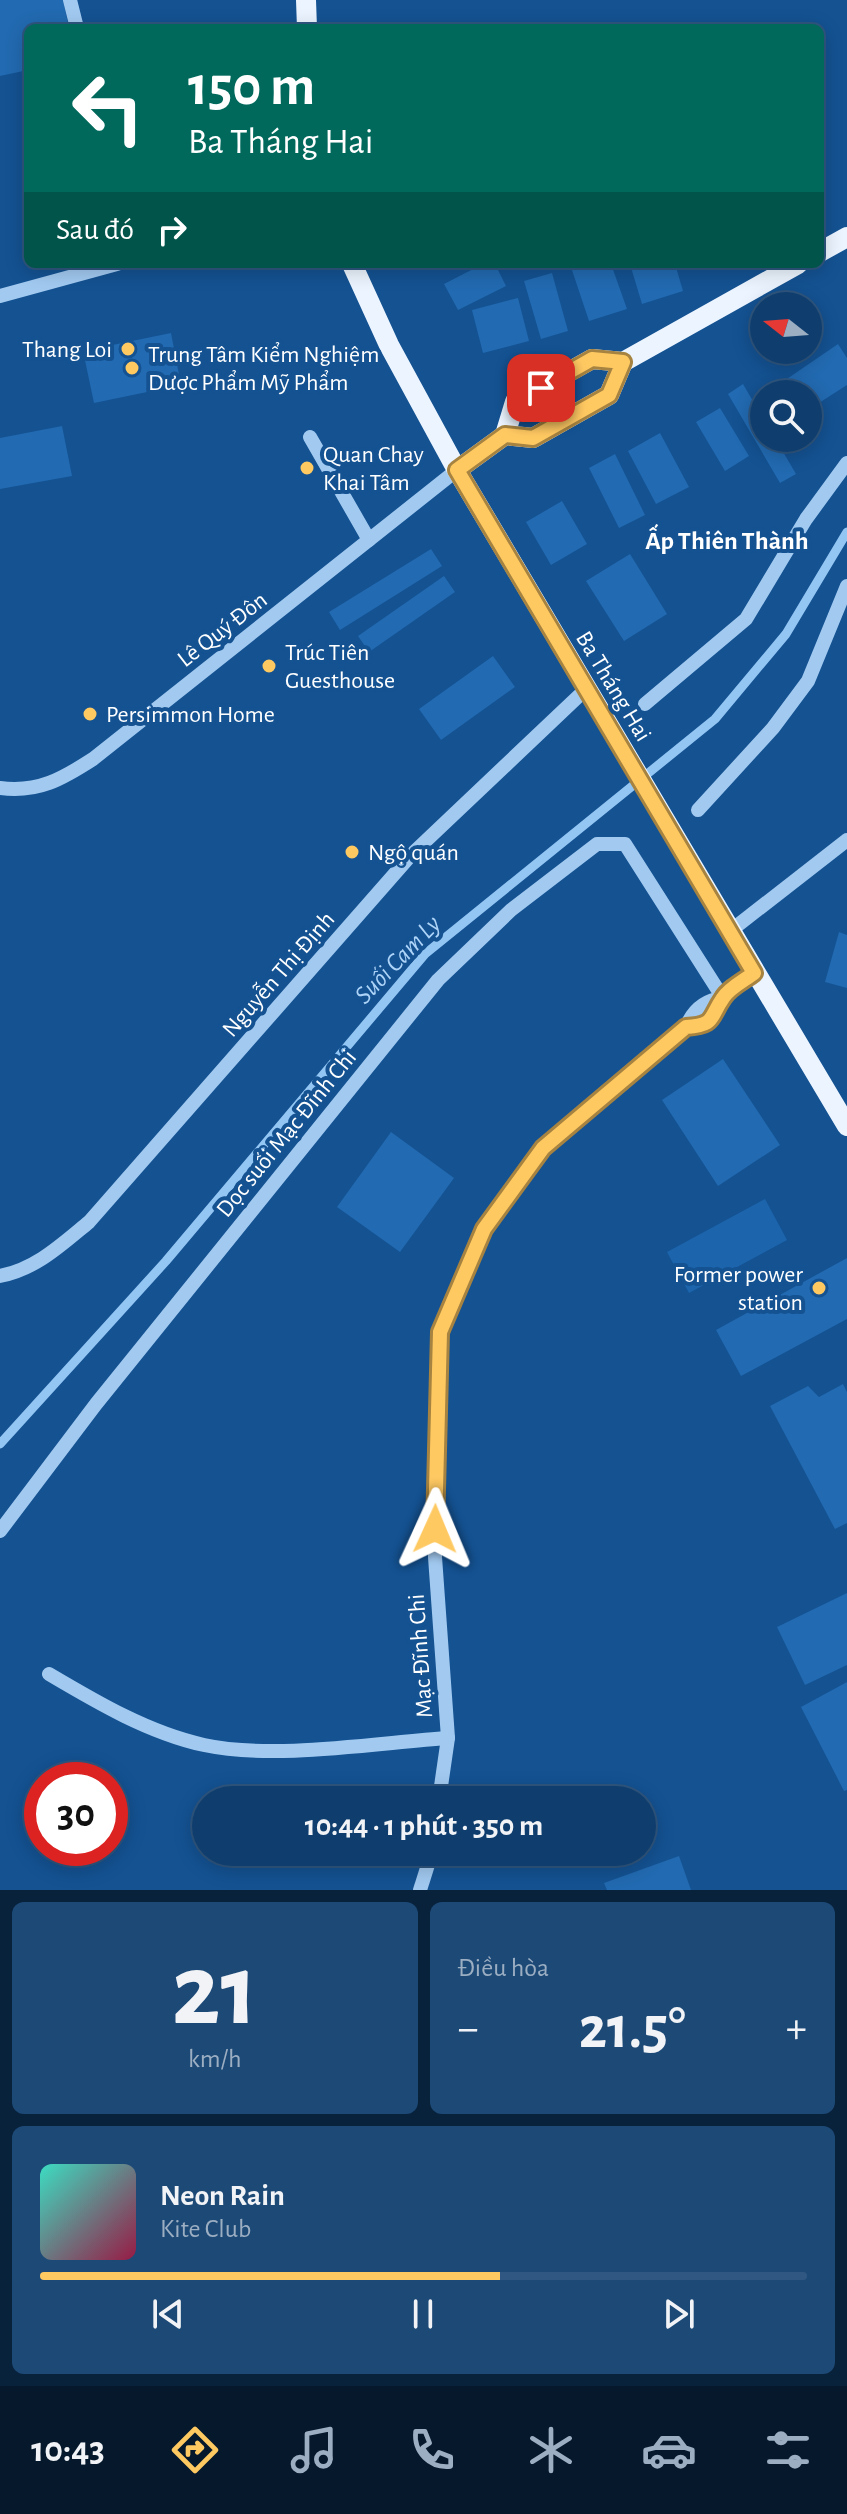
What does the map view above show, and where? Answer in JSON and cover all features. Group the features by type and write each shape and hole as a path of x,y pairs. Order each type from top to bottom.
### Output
{"main road":[{"path":"306,0 307,24"},
{"path":"824,250 847,237"},
{"name":"Ba Tháng Hai","path":"354,268 389,345 457,470 608,730 847,1126"},
{"path":"457,470 505,435 515,402 592,359 623,362 791,268"},
{"path":"505,435 533,438 609,395 623,362"}],"street":[{"path":"70,0 76,24"},
{"path":"0,296 102,268"},
{"path":"310,437 369,540"},
{"path":"645,704 746,619 806,519 847,463"},
{"name":"Lê Quý Đôn","path":"0,788 20,791 55,784 93,759 457,470"},
{"path":"698,810 773,728 808,681 847,586"},
{"name":"Nguyễn Thị Định","path":"0,1276 20,1272 46,1257 89,1222 412,854 585,690"},
{"path":"729,932 847,840"},
{"name":"Dọc suối Mạc Đĩnh Chi","path":"0,1531 106,1392 438,980 511,910 597,844 625,844 723,998"},
{"name":"Mạc Đĩnh Chi","path":"441,1786 448,1738 435,1557 440,1332 484,1229 543,1148 686,1027 691,1015 710,999 723,998 754,973"},
{"path":"49,1674 131,1719 208,1746 271,1750 448,1738"},
{"path":"420,1890 428,1866"}],"shaded area":[{"path":"765,1199 787,1240 689,1293 667,1252"}],"building":[{"path":"0,0 63,0 68,24 24,24 24,71 0,76"},
{"path":"475,268 497,268 506,286 458,310 444,284"},
{"path":"571,268 612,268 627,309 589,321"},
{"path":"631,268 676,268 683,291 642,304"},
{"path":"552,273 568,331 541,339 524,281"},
{"path":"518,298 529,341 483,353 472,310"},
{"name":"Trung Tâm Kiểm Nghiệm Dược Phẩm Mỹ Phẩm","path":"171,333 181,385 94,403 83,351"},
{"path":"838,344 847,358 847,385 822,401 822,380 785,380 809,364 822,364 822,355"},
{"path":"743,384 750,396 750,432 728,394"},
{"path":"720,408 749,456 725,471 696,422"},
{"path":"62,426 72,476 0,489 0,438"},
{"path":"660,433 689,487 656,504 628,451"},
{"path":"762,452 783,452 796,474 780,483"},
{"path":"615,454 645,515 619,528 589,468"},
{"path":"562,501 587,544 551,565 526,522"},
{"path":"431,549 442,566 340,630 329,612"},
{"path":"630,554 667,614 624,641 586,581"},
{"path":"444,576 455,592 369,652 358,636"},
{"path":"493,656 515,687 441,740 419,709"},
{"path":"839,932 847,935 847,988 825,982"},
{"path":"723,1059 780,1145 718,1186 662,1100"},
{"path":"391,1132 454,1178 400,1252 337,1207"},
{"name":"Former power station","path":"847,1258 847,1319 741,1376 716,1330"},
{"path":"843,1384 847,1392 847,1523 835,1529 770,1406 808,1386 819,1397"},
{"path":"847,1593 847,1665 805,1685 777,1627"},
{"path":"847,1682 847,1790 844,1791 801,1707"},
{"path":"679,1856 691,1890 607,1890 604,1883"}],"waterway":[{"name":"Suối Cam Ly","path":"0,1444 166,1261 425,954 715,719 786,634 847,532"}],"place":[{"name":"Thang Loi","path":"128,349"},
{"name":"Trung Tâm Kiểm Nghiệm Dược Phẩm Mỹ Phẩm","path":"132,368"},
{"name":"Quan Chay Khai Tâm","path":"307,468"},
{"name":"Trúc Tiên Guesthouse","path":"269,666"},
{"name":"Persimmon Home","path":"90,714"},
{"name":"Ngộ quán","path":"352,852"},
{"name":"Former power station","path":"819,1288"}],"district":[{"name":"Ấp Thiên Thành","path":"727,540"}],"route":[{"path":"435,1529 440,1332 484,1229 543,1148 686,1027 702,1026 718,1013 723,998 754,973 457,470 505,435 533,438 609,395 623,362 592,359 541,388"}]}
